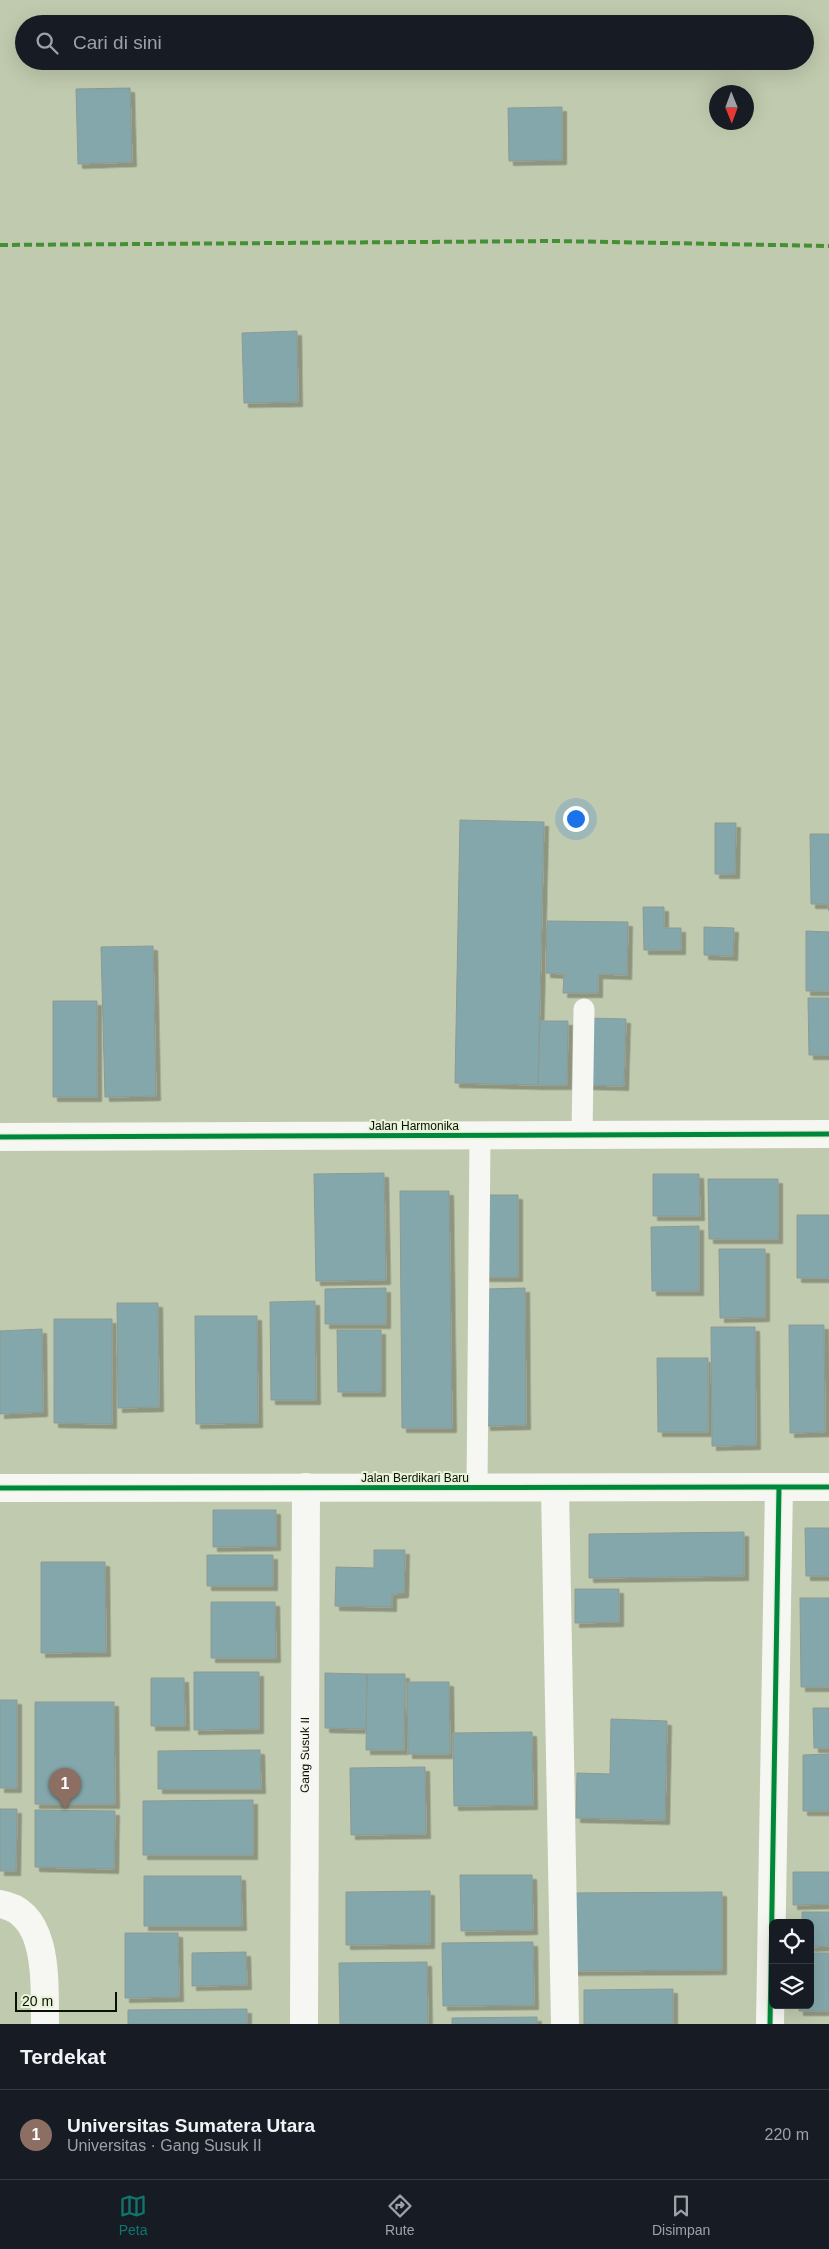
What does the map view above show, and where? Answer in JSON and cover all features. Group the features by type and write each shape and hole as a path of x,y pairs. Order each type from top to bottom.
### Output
{"street":[{"name":"Jalan Harmonika","path":"0,1137 829,1134"},
{"name":"Jalan Berdikari Baru","path":"0,1488 306,1487 555,1489 829,1487"},
{"name":"Gang Susuk II","path":"304,2024 306,1487"},
{"path":"770,2024 778,1487"},
{"path":"555,1489 565,2024"},
{"path":"0,1904 25,1916 37,1937 44,1957 44,2024"}],"lane":[{"path":"582,1135 584,1009"},
{"path":"477,1488 480,1136"}],"building":[{"path":"130,88 132,162 78,164 76,89"},
{"path":"562,107 562,160 509,161 508,108"},
{"path":"297,331 298,402 244,403 242,333"},
{"path":"460,820 544,822 538,1085 455,1083"},
{"path":"715,823 736,823 735,874 715,874"},
{"path":"810,834 829,834 829,911 828,904 811,904"},
{"path":"643,907 664,907 664,928 681,928 681,950 644,950"},
{"path":"547,921 628,922 627,975 598,974 598,993 563,993 564,974 546,973"},
{"path":"704,927 734,928 733,956 704,955"},
{"path":"806,931 829,932 829,991 806,991"},
{"path":"153,946 156,1096 105,1097 101,947"},
{"path":"808,998 829,998 829,1055 809,1055"},
{"path":"53,1001 97,1001 97,1097 53,1097"},
{"path":"588,1018 626,1019 624,1086 587,1085"},
{"path":"540,1021 568,1021 567,1085 538,1085"},
{"path":"384,1173 386,1280 316,1281 314,1174"},
{"path":"653,1174 699,1174 700,1216 653,1216"},
{"path":"708,1179 778,1179 778,1239 709,1239"},
{"path":"400,1191 449,1191 452,1428 402,1428"},
{"path":"485,1195 518,1195 518,1277 484,1277"},
{"path":"797,1215 829,1215 829,1278 797,1278"},
{"path":"699,1226 699,1291 652,1291 651,1227"},
{"path":"719,1249 765,1249 765,1317 720,1318"},
{"path":"386,1288 386,1324 325,1324 325,1289"},
{"path":"525,1288 526,1425 486,1426 485,1289"},
{"path":"315,1301 316,1400 271,1400 270,1302"},
{"path":"117,1303 158,1303 159,1407 118,1408"},
{"path":"195,1316 257,1316 258,1423 196,1424"},
{"path":"54,1319 112,1319 112,1424 54,1423"},
{"path":"789,1325 824,1325 825,1432 790,1433"},
{"path":"711,1327 755,1327 756,1445 712,1446"},
{"path":"42,1329 43,1412 0,1414 0,1331"},
{"path":"337,1330 381,1330 381,1392 338,1392"},
{"path":"657,1358 708,1358 708,1432 658,1432"},
{"path":"213,1510 276,1510 276,1546 213,1547"},
{"path":"805,1528 829,1528 829,1576 806,1576"},
{"path":"744,1532 744,1576 589,1578 589,1534"},
{"path":"374,1550 405,1550 404,1593 392,1594 392,1607 335,1606 336,1567 374,1568"},
{"path":"207,1555 273,1555 273,1586 207,1586"},
{"path":"41,1562 105,1562 106,1652 41,1653"},
{"path":"575,1589 619,1589 619,1622 575,1623"},
{"path":"800,1598 829,1598 829,1687 801,1687"},
{"path":"211,1602 275,1602 276,1658 211,1658"},
{"path":"194,1672 259,1672 259,1729 194,1730"},
{"path":"325,1673 367,1674 366,1729 325,1728"},
{"path":"367,1674 405,1674 404,1750 366,1750"},
{"path":"151,1678 184,1678 185,1726 151,1726"},
{"path":"407,1682 449,1682 450,1754 408,1754"},
{"path":"0,1700 17,1700 17,1788 0,1788"},
{"path":"35,1702 114,1702 115,1804 35,1804"},
{"path":"813,1708 829,1708 829,1748 814,1748"},
{"path":"611,1719 667,1721 665,1820 576,1818 577,1773 610,1774"},
{"path":"532,1732 533,1805 454,1806 453,1733"},
{"path":"260,1750 261,1789 158,1789 158,1751"},
{"path":"829,1754 829,1811 803,1811 803,1755"},
{"path":"425,1767 426,1834 351,1835 350,1768"},
{"path":"253,1800 253,1855 143,1855 143,1801"},
{"path":"0,1809 17,1809 16,1871 0,1871"},
{"path":"35,1810 115,1811 114,1869 35,1867"},
{"path":"793,1872 829,1872 829,1904 793,1905"},
{"path":"460,1875 532,1875 533,1930 461,1931"},
{"path":"144,1876 241,1876 242,1926 144,1926"},
{"path":"430,1891 430,1944 346,1945 346,1892"},
{"path":"722,1892 722,1970 567,1971 567,1893"},
{"path":"802,1912 829,1912 829,1946 814,1947 814,1919 802,1919"},
{"path":"125,1933 178,1933 179,1997 125,1998"},
{"path":"533,1942 534,2005 443,2006 442,1943"},
{"path":"246,1952 247,1985 192,1986 192,1953"},
{"path":"814,1953 829,1953 829,2011 799,2011 799,2009 814,2009"},
{"path":"427,1962 428,2024 340,2024 339,1963"},
{"path":"673,1989 673,2024 584,2024 584,1990"},
{"path":"247,2009 247,2024 128,2024 128,2010"},
{"path":"537,2017 537,2024 452,2024 452,2018"}],"marked path":[{"path":"0,245 555,241 829,246"}],"cycle path":[{"path":"0,1137 829,1134"},
{"path":"770,2024 779,1487"},
{"path":"0,1488 829,1487"}],"place":[{"name":"Universitas Sumatera Utara","path":"65,1809"}]}
